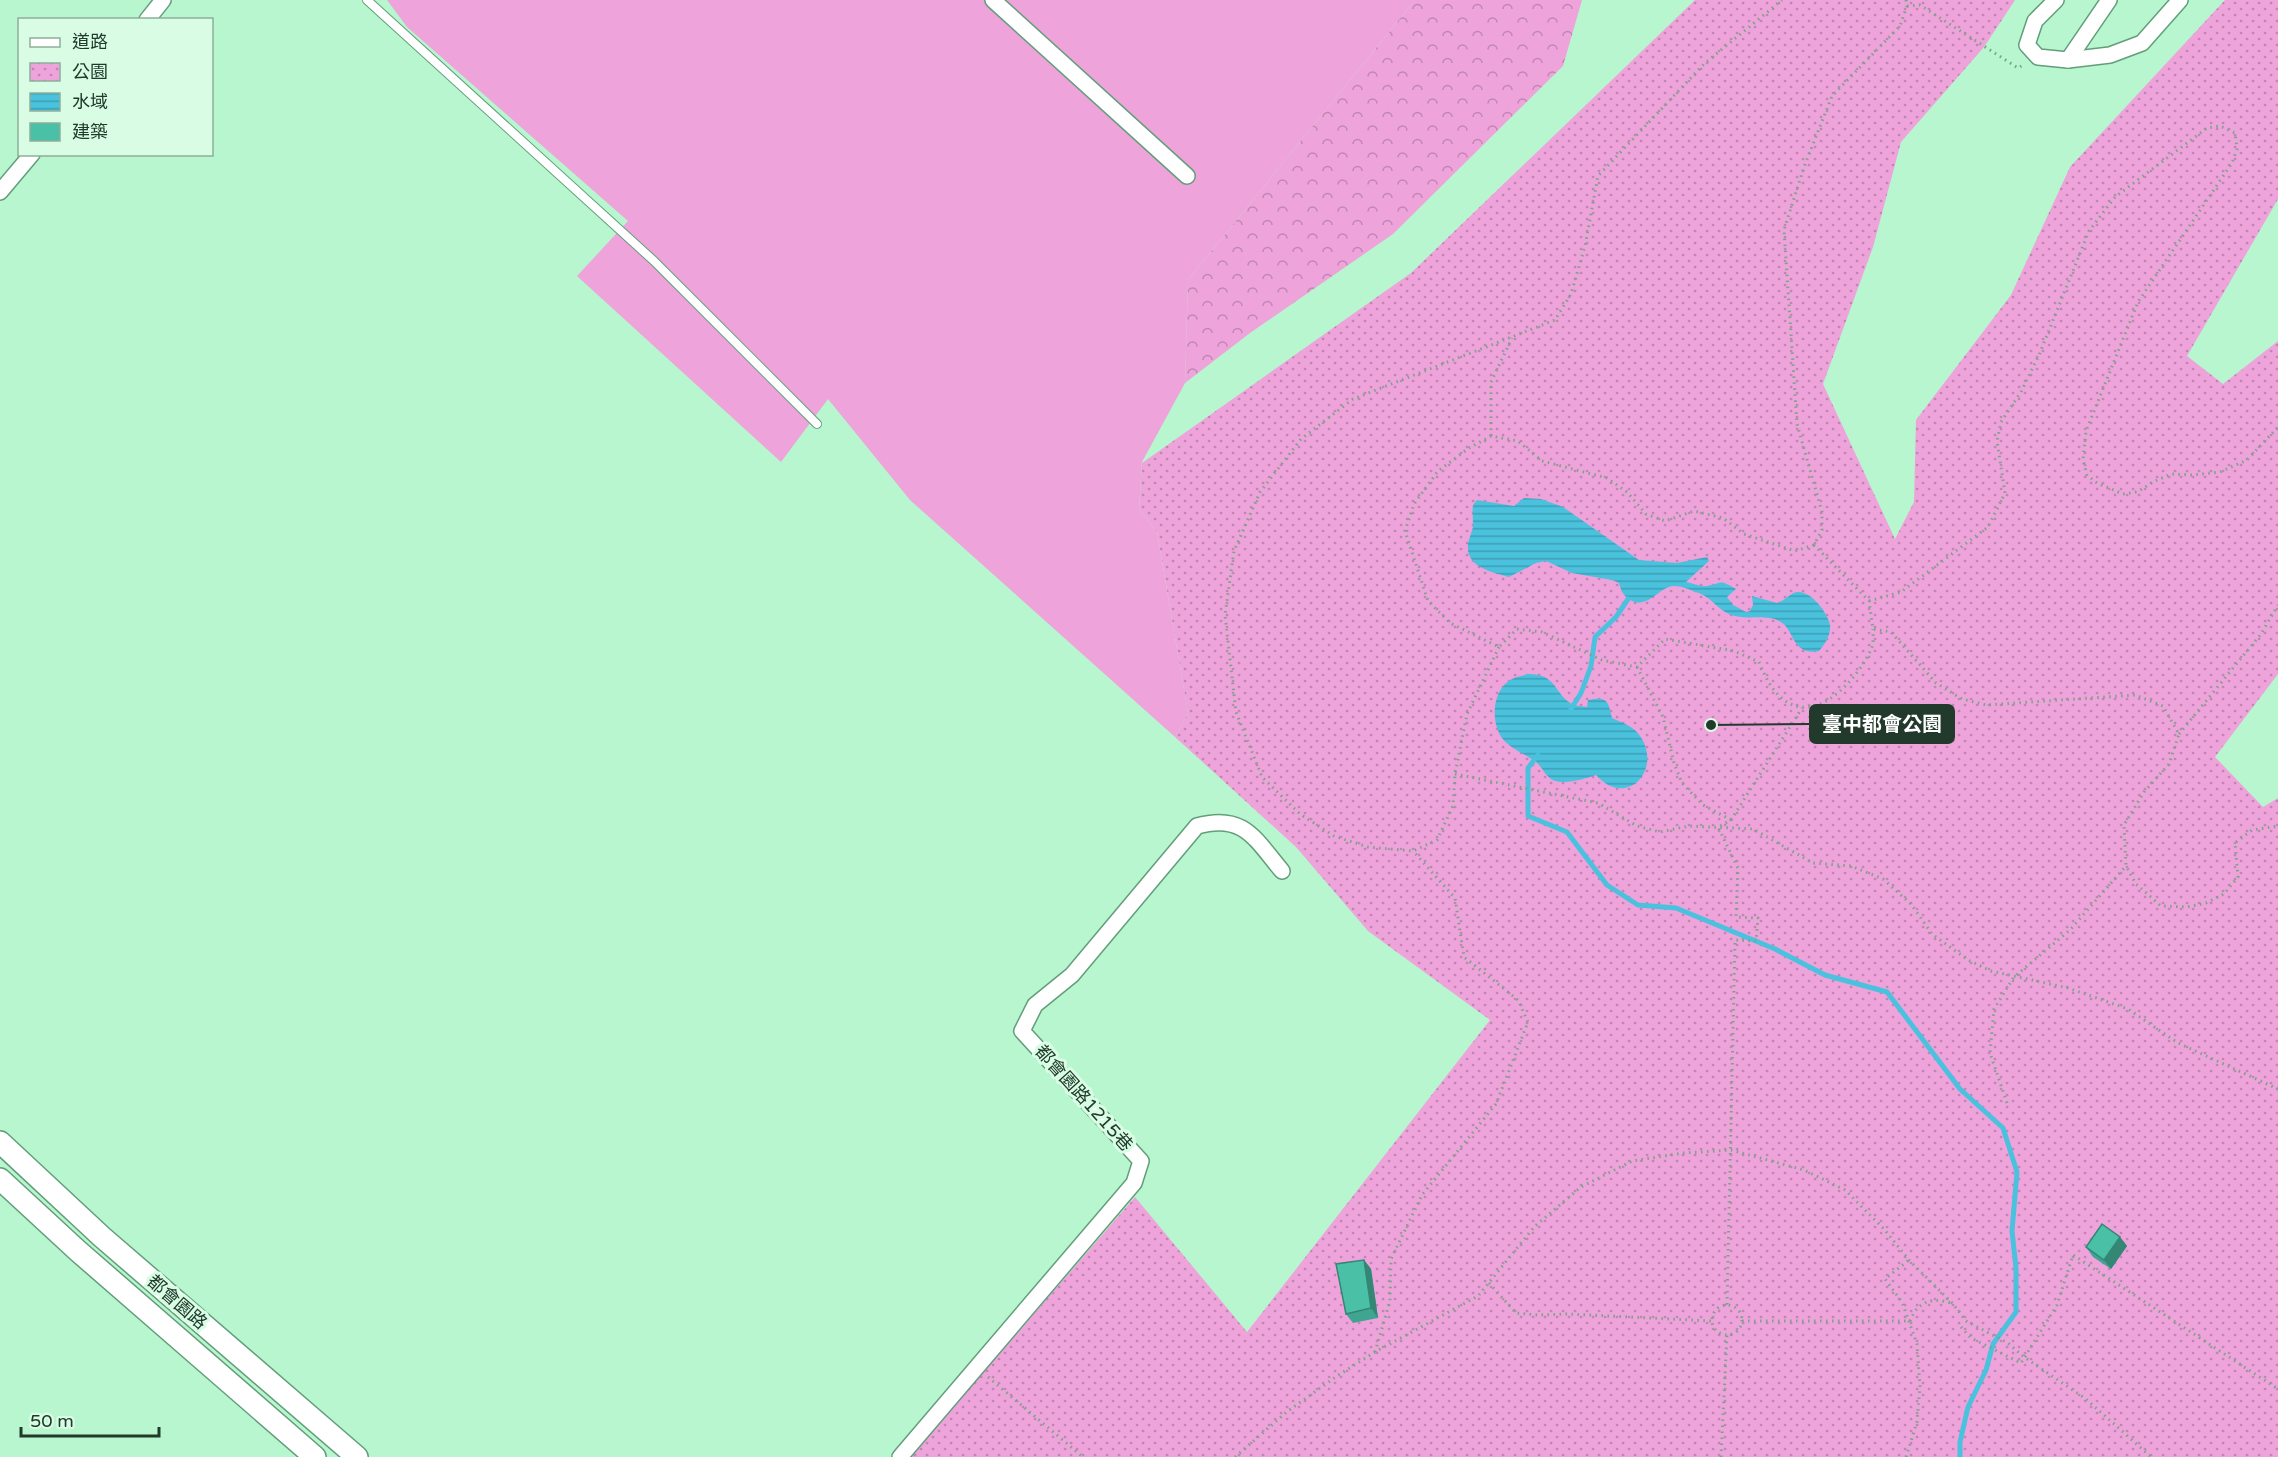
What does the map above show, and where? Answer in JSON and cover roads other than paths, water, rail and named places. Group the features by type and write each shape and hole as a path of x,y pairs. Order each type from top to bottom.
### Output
{"street":[{"path":"149,18 163,0"},
{"path":"993,0 1187,176"},
{"path":"2056,0 2035,21 2027,45 2038,57 2068,60 2110,55 2142,43 2181,0"},
{"path":"2068,60 2109,0"},
{"path":"0,192 30,156"},
{"name":"都會園路1215巷","path":"900,1457 1134,1183 1141,1161 1022,1031 1035,1005 1072,975 1197,826 1214,822 1246,828 1282,871"},
{"name":"都會園路","path":"0,1142 102,1237 357,1457"},
{"name":"都會園路","path":"0,1179 78,1251 315,1457"}],"lane":[{"path":"367,0 654,261 817,424"}],"water":[{"path":"1524,498 1541,499 1563,507 1639,560 1677,563 1707,557 1709,561 1686,582 1702,586 1723,583 1736,589 1727,597 1733,605 1746,612 1750,611 1753,605 1752,596 1777,603 1795,592 1808,595 1818,604 1829,620 1830,632 1827,639 1819,651 1804,650 1795,642 1782,623 1770,618 1729,614 1704,595 1679,586 1673,586 1648,600 1638,602 1625,596 1619,583 1572,573 1546,561 1536,563 1509,577 1475,563 1468,552 1473,527 1473,505 1477,500 1514,506"},
{"path":"1527,674 1550,680 1566,700 1574,705 1587,707 1588,700 1603,699 1606,701 1612,718 1637,732 1645,745 1647,758 1645,770 1639,780 1631,786 1620,788 1608,785 1596,775 1571,781 1555,781 1549,778 1536,762 1505,742 1496,723 1497,696 1507,682"}],"waterway":[{"path":"1571,709 1581,693 1591,666 1595,637 1616,617 1628,599"},
{"path":"1538,755 1528,768 1528,816 1567,832 1607,885 1638,905 1676,908 1775,949 1825,975 1887,992 1960,1089 2003,1128 2017,1172 2012,1231 2016,1268 2016,1312 1993,1344 1986,1370 1968,1407 1960,1442 1960,1457"}],"place":[{"name":"臺中都會公園","path":"1711,725"}]}
